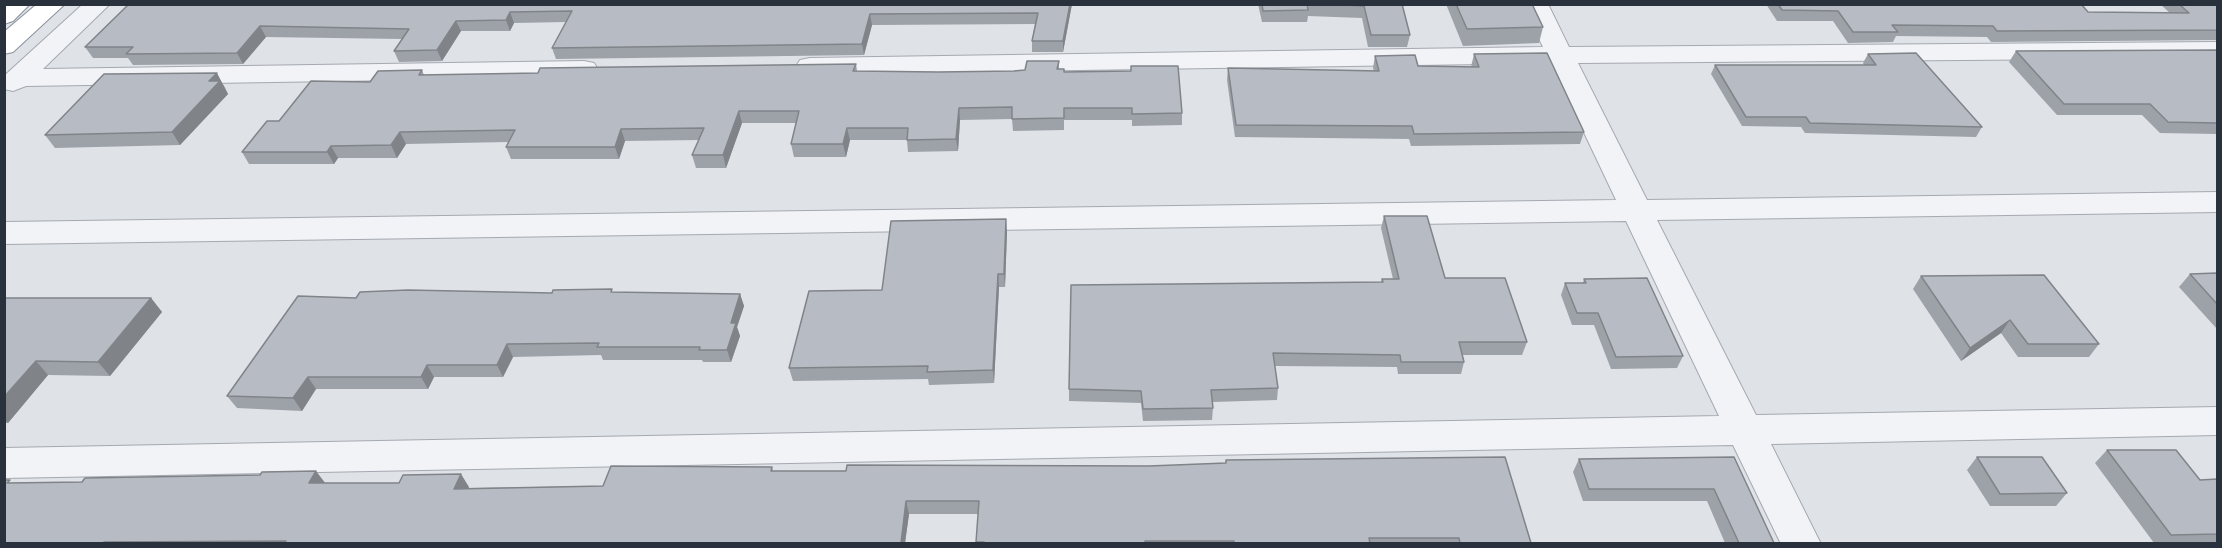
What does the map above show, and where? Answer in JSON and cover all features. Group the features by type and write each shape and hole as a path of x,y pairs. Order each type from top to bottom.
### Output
{"highway":[{"path":"4,16 18,4"},
{"path":"4,46 53,4"}],"street":[{"path":"12,84 98,4"},
{"path":"1535,4 1743,430 1801,543"},
{"path":"783,66 1560,55 2217,50"},
{"path":"12,84 604,69"},
{"path":"4,233 2217,202"},
{"path":"4,463 2217,422"}],"building":[{"path":"129,4 1070,4 1063,41 1032,41 1038,13 870,14 862,44 552,48 572,11 510,12 506,20 456,21 437,50 394,51 409,29 260,26 237,53 126,54 133,47 85,47"},
{"path":"1262,4 1307,4 1308,10 1263,11"},
{"path":"1325,4 1402,4 1410,35 1371,35 1364,6"},
{"path":"1456,4 1532,4 1543,27 1467,29"},
{"path":"1778,4 2081,4 2088,12 2189,13 2179,4 2217,4 2217,30 1997,31 1993,26 1892,25 1898,32 1853,32 1838,11 1782,10"},
{"path":"2217,50 2217,123 2168,122 2150,104 2064,104 2016,51"},
{"path":"1547,53 1584,132 1414,134 1412,126 1236,125 1228,68 1379,71 1375,56 1415,55 1418,66 1479,67 1474,54"},
{"path":"1916,53 1982,127 1810,123 1806,117 1746,117 1715,65 1876,65 1868,54"},
{"path":"1027,61 1059,61 1057,69 1064,69 1064,72 1131,71 1131,66 1178,66 1182,113 1132,114 1132,108 1064,108 1064,118 1012,119 1012,107 959,108 956,139 907,140 908,128 847,128 843,144 791,144 799,111 739,111 723,155 692,155 704,128 621,129 615,147 506,147 515,130 400,132 391,145 331,146 327,152 242,152 267,121 279,121 311,81 370,82 378,71 422,70 419,75 538,73 540,68 856,64 853,71 1014,71 1025,70"},
{"path":"217,73 209,81 220,81 172,132 45,135 104,74"},
{"path":"1384,216 1427,216 1445,278 1505,278 1527,342 1459,342 1464,362 1401,362 1400,355 1273,353 1278,388 1211,390 1213,408 1143,409 1141,391 1069,389 1071,285 1383,282 1382,279 1399,279"},
{"path":"1006,219 1004,274 998,274 993,370 927,372 928,366 789,368 809,291 882,290 891,221"},
{"path":"2217,273 2217,304 2190,274"},
{"path":"2044,275 2099,344 2028,344 2010,320 1970,348 1921,276"},
{"path":"1647,278 1683,356 1616,357 1598,313 1577,313 1565,283 1586,283 1584,279"},
{"path":"612,289 611,292 740,294 731,323 736,323 727,350 699,350 700,347 597,347 599,343 507,344 497,365 427,365 421,377 308,377 293,398 227,396 298,296 356,298 360,292 408,290 552,293 553,290"},
{"path":"4,298 151,298 98,362 36,361 4,397"},
{"path":"2107,450 2176,450 2200,480 2217,479 2217,534 2171,535"},
{"path":"1505,457 1531,543 1460,543 1459,538 1369,538 1370,543 1145,541 1145,543 984,543 976,542 979,501 906,501 901,543 285,543 286,541 4,543 4,480 10,480 7,483 82,482 85,478 260,475 262,472 316,471 309,483 399,483 403,475 461,474 454,489 603,486 611,466 772,467 771,471 846,471 847,465 1149,466 1226,463 1226,460"},
{"path":"1734,457 1774,543 1739,543 1714,489 1589,489 1579,459"},
{"path":"1977,457 2042,457 2067,493 2000,494"}]}
